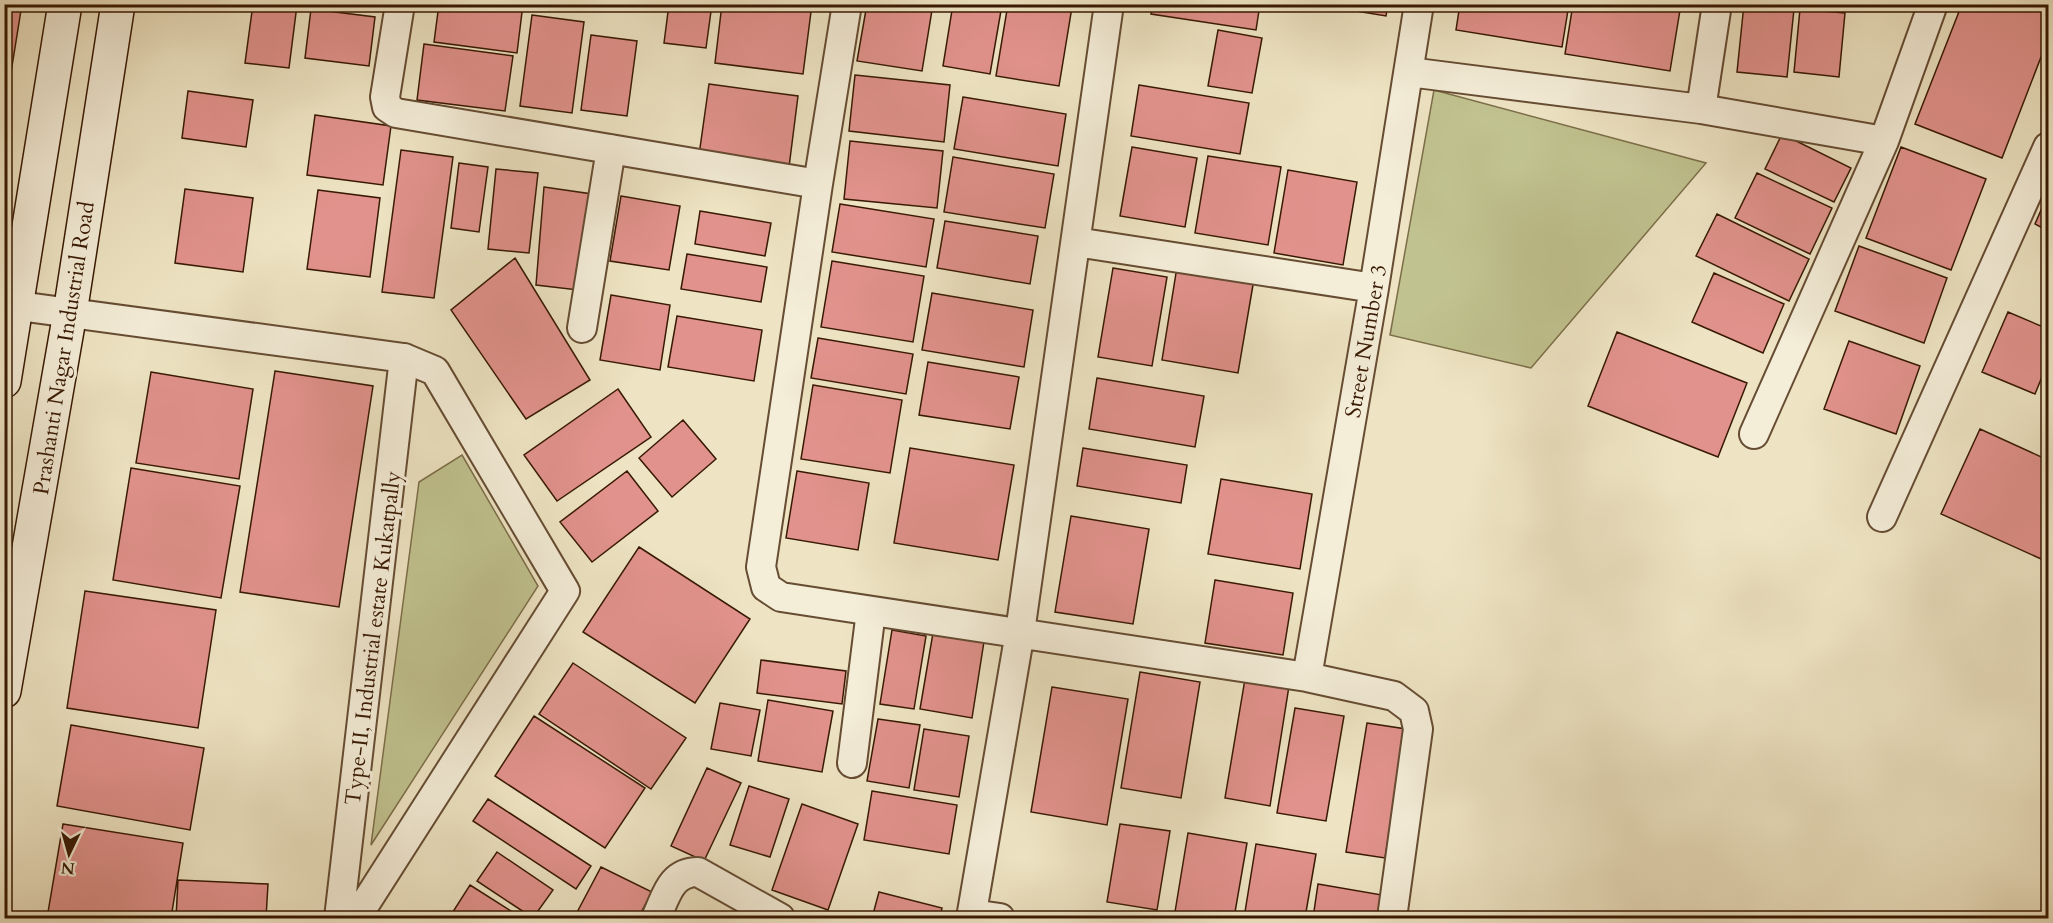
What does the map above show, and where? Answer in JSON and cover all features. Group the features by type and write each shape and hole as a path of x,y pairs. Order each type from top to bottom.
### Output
{"street":[{"path":"4,381 11,305 65,4"},
{"name":"Prashanti Nagar Industrial Road","path":"4,691 70,313 118,4"},
{"path":"400,4 385,97 387,107 396,113 818,184"},
{"path":"847,4 761,567 766,586 781,597 1307,677 1395,696 1414,711 1418,729 1392,918"},
{"path":"1000,918 971,916 1020,632 1109,4"},
{"name":"Street Number 3","path":"1307,677 1374,288 1419,4"},
{"path":"1701,109 1717,4"},
{"path":"1754,434 1884,141 1933,4"},
{"path":"1409,72 1701,109 1884,141"},
{"path":"1882,517 2049,147"},
{"path":"582,328 611,149"},
{"path":"1076,242 1374,288"},
{"path":"11,305 404,358 435,371 565,591 356,918"},
{"name":"Type-II, Industrial estate Kukatpally","path":"339,918 404,358"},
{"path":"852,763 871,611"},
{"path":"656,918 675,879 686,872 698,872 780,918"}],"green space":[{"path":"1434,90 1706,163 1531,368 1390,335"},
{"path":"462,455 538,586 371,845 419,482"}],"building":[{"path":"4,4 22,4 4,116"},
{"path":"253,4 297,5 289,68 245,63"},
{"path":"439,4 523,4 517,53 434,42"},
{"path":"611,4 652,4 651,10"},
{"path":"669,4 712,4 706,48 664,43"},
{"path":"722,4 812,4 803,74 715,63"},
{"path":"867,4 933,4 922,71 857,61"},
{"path":"953,4 1002,5 990,74 943,66"},
{"path":"1008,4 1058,4 1072,7 1059,86 996,76"},
{"path":"1152,4 1260,4 1256,30 1151,14"},
{"path":"1313,4 1388,4 1386,16"},
{"path":"1460,4 1569,4 1562,47 1456,30"},
{"path":"1573,4 1681,4 1670,71 1565,54"},
{"path":"1744,4 1794,9 1787,77 1737,72"},
{"path":"1962,4 2048,4 2048,39 2002,158 1915,124"},
{"path":"311,9 375,17 369,66 305,58"},
{"path":"1800,9 1845,13 1839,77 1794,72"},
{"path":"532,15 584,22 572,113 520,106"},
{"path":"1218,30 1262,38 1252,93 1208,86"},
{"path":"591,35 637,41 627,116 581,110"},
{"path":"424,44 513,56 505,111 417,100"},
{"path":"855,75 950,85 944,142 849,131"},
{"path":"709,84 798,96 789,167 699,155"},
{"path":"1139,85 1249,103 1240,154 1131,136"},
{"path":"188,91 253,100 246,147 182,138"},
{"path":"963,97 1066,114 1058,166 954,149"},
{"path":"315,115 391,126 383,185 307,175"},
{"path":"1782,134 1851,168 1834,202 1765,169"},
{"path":"850,141 943,151 937,208 844,199"},
{"path":"1132,147 1197,158 1185,227 1120,216"},
{"path":"1901,147 1986,179 1951,270 1866,238"},
{"path":"401,150 453,157 434,298 382,292"},
{"path":"1208,156 1281,167 1268,245 1195,233"},
{"path":"953,157 1054,174 1045,228 944,212"},
{"path":"459,163 488,167 479,232 451,228"},
{"path":"496,169 538,173 529,253 488,249"},
{"path":"1288,170 1357,182 1343,265 1274,253"},
{"path":"1757,173 1832,208 1810,254 1735,218"},
{"path":"544,187 592,194 578,290 536,285"},
{"path":"185,189 253,198 243,272 175,263"},
{"path":"318,190 380,198 370,277 307,269"},
{"path":"2048,194 2048,231 2035,224"},
{"path":"621,196 680,206 669,270 610,261"},
{"path":"840,204 934,219 926,267 832,252"},
{"path":"700,211 771,223 765,256 695,244"},
{"path":"1717,214 1809,259 1789,301 1696,256"},
{"path":"945,221 1038,236 1030,284 937,268"},
{"path":"1859,246 1947,278 1924,343 1835,311"},
{"path":"687,254 767,267 761,302 681,289"},
{"path":"515,258 590,380 526,419 451,310"},
{"path":"832,261 924,276 913,342 821,327"},
{"path":"1177,267 1254,279 1238,373 1162,360"},
{"path":"1113,268 1167,277 1152,366 1098,357"},
{"path":"1714,273 1784,304 1763,353 1692,322"},
{"path":"932,293 1033,310 1024,367 922,350"},
{"path":"611,295 670,305 660,370 600,360"},
{"path":"2008,312 2048,329 2048,362 2035,394 1982,372"},
{"path":"677,316 762,330 754,381 668,367"},
{"path":"1617,332 1747,383 1718,457 1588,406"},
{"path":"818,338 913,354 906,394 811,378"},
{"path":"1849,341 1920,366 1896,434 1824,409"},
{"path":"928,362 1019,377 1010,429 919,415"},
{"path":"275,371 373,386 339,607 240,592"},
{"path":"151,372 253,389 239,479 136,463"},
{"path":"1097,378 1204,396 1195,447 1089,429"},
{"path":"813,385 902,400 890,473 801,459"},
{"path":"618,389 651,437 557,501 524,455"},
{"path":"683,420 716,459 672,497 639,458"},
{"path":"1980,429 2048,460 2048,562 1941,514"},
{"path":"910,448 1014,465 998,560 894,543"},
{"path":"1083,448 1187,465 1181,503 1077,486"},
{"path":"131,468 240,486 221,598 113,580"},
{"path":"627,471 658,511 592,562 560,522"},
{"path":"797,471 869,483 858,550 786,538"},
{"path":"1221,479 1312,494 1300,569 1208,554"},
{"path":"1071,516 1149,529 1133,624 1055,612"},
{"path":"639,547 750,619 695,703 583,632"},
{"path":"1215,580 1293,593 1283,655 1205,643"},
{"path":"85,591 216,610 198,728 67,708"},
{"path":"934,627 985,635 972,718 920,709"},
{"path":"892,630 926,636 914,709 880,704"},
{"path":"761,660 846,671 842,704 757,693"},
{"path":"573,663 686,738 651,789 539,714"},
{"path":"1140,672 1200,682 1181,798 1121,788"},
{"path":"1245,679 1289,686 1270,806 1225,798"},
{"path":"1052,687 1128,699 1107,825 1031,812"},
{"path":"768,700 833,711 822,772 758,761"},
{"path":"720,703 760,710 751,756 711,749"},
{"path":"1295,708 1344,716 1326,821 1277,813"},
{"path":"534,716 645,788 605,848 495,776"},
{"path":"878,719 920,725 909,788 867,781"},
{"path":"1367,723 1406,729 1385,858 1346,852"},
{"path":"71,725 204,748 190,830 57,806"},
{"path":"924,729 969,736 959,797 914,790"},
{"path":"707,768 741,783 704,861 671,846"},
{"path":"749,786 789,799 770,857 730,845"},
{"path":"872,791 957,805 949,854 864,840"},
{"path":"488,799 591,866 576,889 473,821"},
{"path":"802,804 858,824 828,910 772,890"},
{"path":"63,824 183,843 171,918 47,918"},
{"path":"1120,824 1170,831 1157,910 1107,902"},
{"path":"1188,833 1247,843 1234,918 1174,918"},
{"path":"1256,844 1316,854 1305,918 1244,918"},
{"path":"497,852 553,890 533,918 477,881"},
{"path":"601,867 652,892 638,918 574,918"},
{"path":"178,880 268,884 266,918 176,918"},
{"path":"1318,884 1388,896 1384,918 1313,918"},
{"path":"470,885 522,918 449,918"},
{"path":"879,892 942,908 940,918 872,918"}]}
